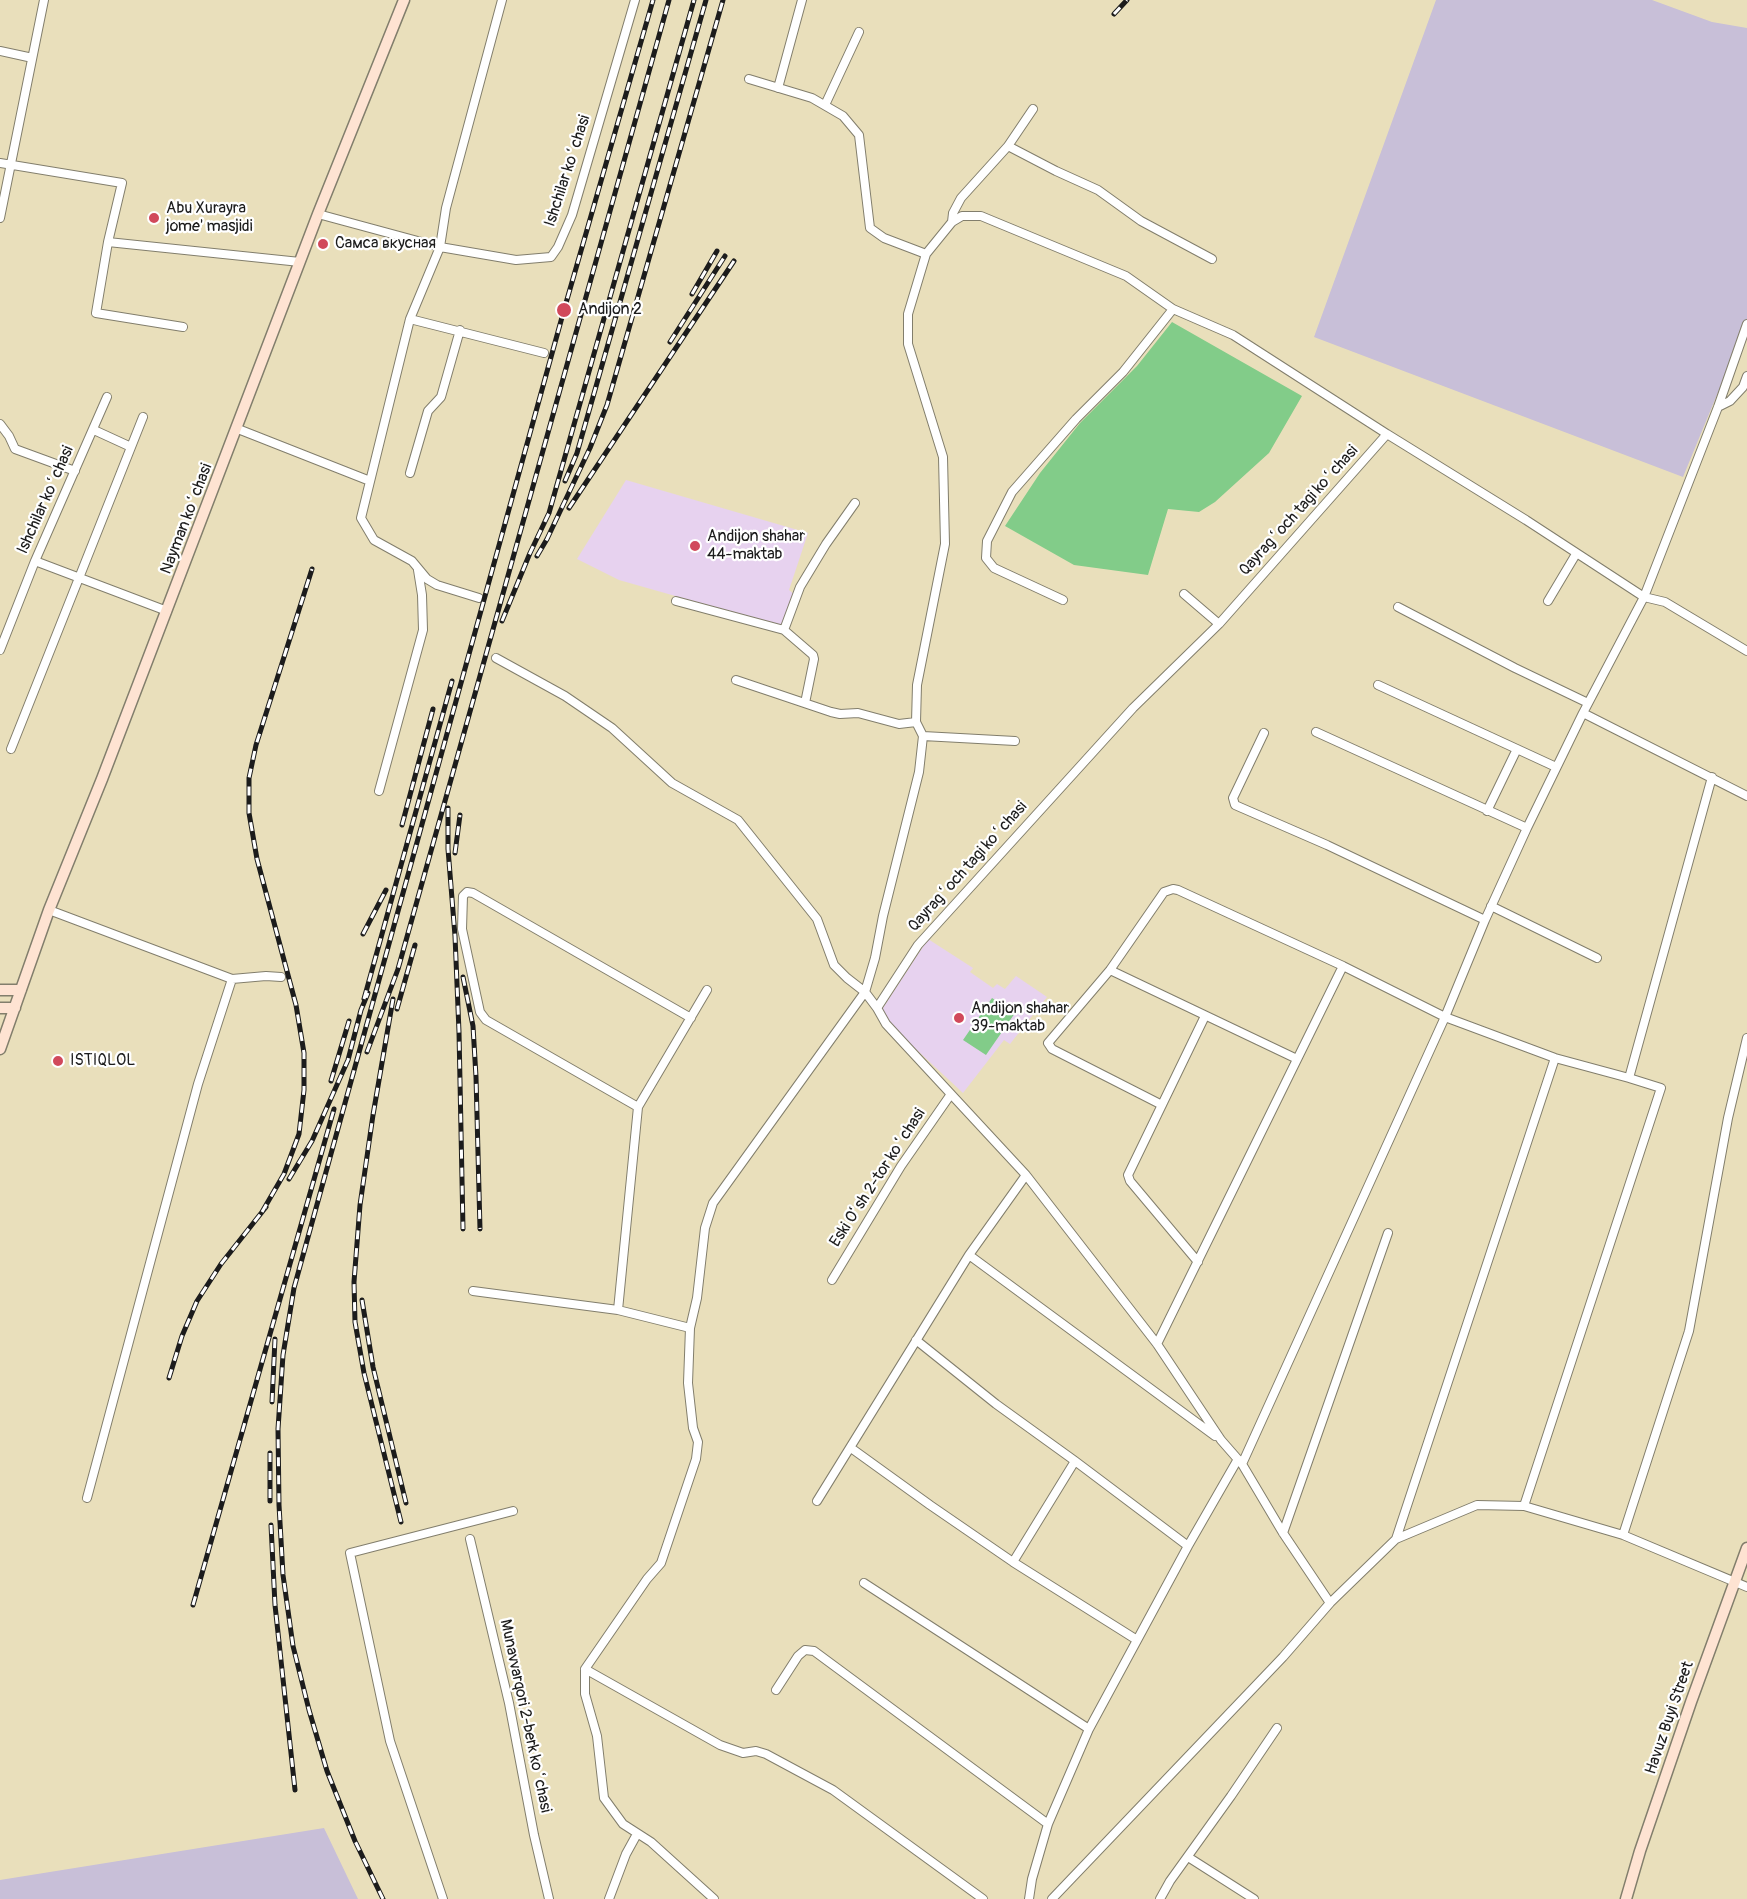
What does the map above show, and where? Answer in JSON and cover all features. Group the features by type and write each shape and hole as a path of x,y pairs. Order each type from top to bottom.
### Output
{"main road":[{"name":"Nayman koʻchasi","path":"0,1049 49,910 238,429 318,214 404,0"},
{"path":"0,990 21,990"},
{"path":"0,1008 15,1008"},
{"name":"Havuz Buyi Street","path":"1626,1899 1680,1733 1747,1548"}],"street":[{"path":"0,218 44,0"},
{"path":"479,598 437,585 412,561 374,540 361,518 410,319 440,247 446,208 502,0"},
{"name":"Ishchilar koʻchasi","path":"318,214 440,247 516,260 551,257 572,215 635,0"},
{"path":"778,88 802,0"},
{"path":"825,105 859,32"},
{"path":"0,51 28,57"},
{"path":"749,78 825,105 843,116 859,135 870,228 884,238 926,254"},
{"path":"952,222 953,213 961,198 1008,146 1033,109"},
{"path":"1008,146 1098,190 1141,221 1212,259"},
{"path":"0,163 122,183 108,242 96,313 183,327"},
{"path":"1015,741 923,736 916,722 917,685 945,544 943,457 908,344 908,314 926,254 952,222 962,216 981,216 1126,276 1173,309 1233,335 1644,597 1665,602 1747,651"},
{"path":"108,242 300,262"},
{"path":"1063,600 994,568 986,558 987,541 1012,492 1076,418 1123,372 1173,309"},
{"path":"410,319 544,353"},
{"path":"1029,1899 1032,1879 1048,1824 1089,1729 1188,1546 1240,1462 1445,1017 1491,906 1527,828 1588,702 1644,597 1718,407 1747,324"},
{"path":"410,473 428,411 441,397 460,330"},
{"path":"1718,407 1730,401 1743,387 1747,376"},
{"name":"Ishchilar koʻchasi","path":"0,650 35,561 107,397"},
{"path":"11,750 143,417"},
{"path":"0,424 15,449 75,471"},
{"path":"238,429 370,481"},
{"path":"94,430 131,447"},
{"name":"Qayragʻoch tagi koʻchasi","path":"877,1008 918,945 1132,708 1219,624 1388,434"},
{"path":"784,630 800,587 826,544 855,503"},
{"path":"1548,601 1576,554"},
{"path":"35,561 167,611"},
{"path":"379,791 423,630 422,595 418,569"},
{"path":"1184,594 1219,624"},
{"path":"676,601 784,630 813,655 805,704"},
{"path":"1398,607 1515,668 1588,702"},
{"path":"496,658 565,696 612,728 672,783 738,820 817,919 834,965 865,992 886,1024 1026,1175 1157,1344 1221,1440 1240,1462 1283,1533 1330,1603"},
{"path":"736,680 840,714 858,713 898,724 916,722"},
{"path":"1378,685 1556,767"},
{"path":"1583,713 1747,796"},
{"path":"1316,732 1527,828"},
{"path":"1264,733 1233,798 1235,805 1327,845 1485,920"},
{"name":"Qayragʻoch tagi koʻchasi","path":"585,1670 647,1579 661,1563 696,1459 698,1442 693,1428 688,1383 690,1328 698,1298 705,1228 713,1203 865,992 917,782 923,736"},
{"path":"1487,811 1517,749"},
{"path":"1629,1078 1712,777"},
{"path":"1162,1105 1052,1049 1048,1043 1110,970 1164,892 1173,889 1343,966 1445,1017 1555,1058 1661,1088 1524,1506"},
{"path":"638,1107 486,1020 480,1012 462,929 463,896 467,892 473,893 691,1018"},
{"path":"1491,906 1597,958"},
{"path":"49,910 232,979 281,977"},
{"path":"1157,1344 1343,966"},
{"path":"1110,970 1297,1059"},
{"path":"87,1498 198,1084 232,979"},
{"path":"618,1310 638,1107 707,990"},
{"path":"1198,1262 1130,1181 1128,1175 1205,1016"},
{"path":"1623,1535 1689,1331 1728,1118 1747,1038"},
{"path":"1396,1539 1555,1058"},
{"name":"Eski Oʻsh 2-tor koʻchasi","path":"832,1280 900,1166 951,1094"},
{"path":"817,1501 969,1255 1026,1175"},
{"path":"1283,1533 1388,1233"},
{"path":"969,1255 1221,1440"},
{"path":"473,1291 618,1310 690,1328"},
{"path":"916,1340 996,1404 1188,1546"},
{"path":"851,1448 1013,1562 1137,1640"},
{"path":"1013,1562 1075,1461"},
{"path":"1052,1899 1283,1657 1330,1603 1396,1539 1477,1506 1524,1506 1623,1535 1747,1587"},
{"path":"443,1899 390,1741 350,1553 513,1510"},
{"name":"Munavvarqori 2-berk koʻchasi","path":"470,1539 510,1703 534,1835 549,1899"},
{"path":"864,1583 1089,1729"},
{"path":"776,1689 798,1656 805,1650 814,1651 1048,1824"},
{"path":"714,1899 651,1842 623,1824 604,1798 597,1736 585,1694 585,1670 720,1745 743,1753 756,1751 766,1754 833,1790 983,1899"},
{"path":"1160,1899 1170,1881 1276,1728"},
{"path":"609,1899 626,1854 637,1834"},
{"path":"1188,1857 1254,1899"}],"shaded area":[{"path":"1436,0 1652,0 1712,22 1747,28 1747,322 1683,477 1314,337"},
{"name":"Andijon shahar 44-maktab","path":"626,480 808,533 789,590 794,594 781,626 619,580 577,559"},
{"name":"Andijon shahar 39-maktab","path":"928,939 973,968 970,972 993,988 997,984 1005,989 1016,976 1047,997 1010,1044 1004,1040 963,1093 891,1026 892,1024 881,1011"},
{"path":"324,1828 358,1899 0,1899 0,1880"}],"green space":[{"path":"1172,322 1302,396 1269,453 1215,502 1199,512 1168,509 1148,575 1074,565 1005,526 1040,473 1080,423 1137,366"},
{"path":"992,998 1015,1013 986,1055 963,1040"}],"railway":[{"path":"383,1899 355,1841 327,1771 293,1646 283,1575 279,1505 278,1429 283,1355 294,1288 564,310 653,0"},
{"path":"367,1052 398,969 669,0"},
{"path":"502,621 549,513 694,0"},
{"path":"565,481 577,453 706,0"},
{"path":"537,556 590,448 607,405 723,0"},
{"path":"1114,14 1127,0"},
{"path":"692,294 717,251"},
{"path":"670,342 725,256"},
{"path":"569,508 734,261"},
{"path":"262,1212 284,1174 299,1134 304,1090 304,1053 296,1005 257,859 249,813 249,778 256,745 312,569"},
{"path":"364,999 452,681"},
{"path":"402,825 433,709"},
{"path":"448,808 448,849 459,1032 463,1229"},
{"path":"455,853 460,815"},
{"path":"363,934 386,890"},
{"path":"397,1009 415,945"},
{"path":"463,977 473,1026 480,1229"},
{"path":"289,1179 312,1141 348,1060 361,1010 368,993"},
{"path":"393,999 360,1205 354,1282 355,1322 364,1373 401,1522"},
{"path":"331,1081 349,1021"},
{"path":"193,1605 334,1109"},
{"path":"169,1378 182,1336 197,1301 221,1264 266,1207"},
{"path":"362,1300 373,1367 406,1503"},
{"path":"272,1402 275,1339"},
{"path":"270,1453 270,1501"},
{"path":"271,1525 275,1605 295,1790"}],"place":[{"name":"Abu Xurayra jome' masjidi","path":"154,218"},
{"name":"Самса вкусная","path":"323,244"},
{"name":"Andijon 2","path":"564,310"},
{"name":"Andijon shahar 44-maktab","path":"695,546"},
{"name":"Andijon shahar 39-maktab","path":"959,1018"},
{"name":"ISTIQLOL","path":"58,1061"}]}
